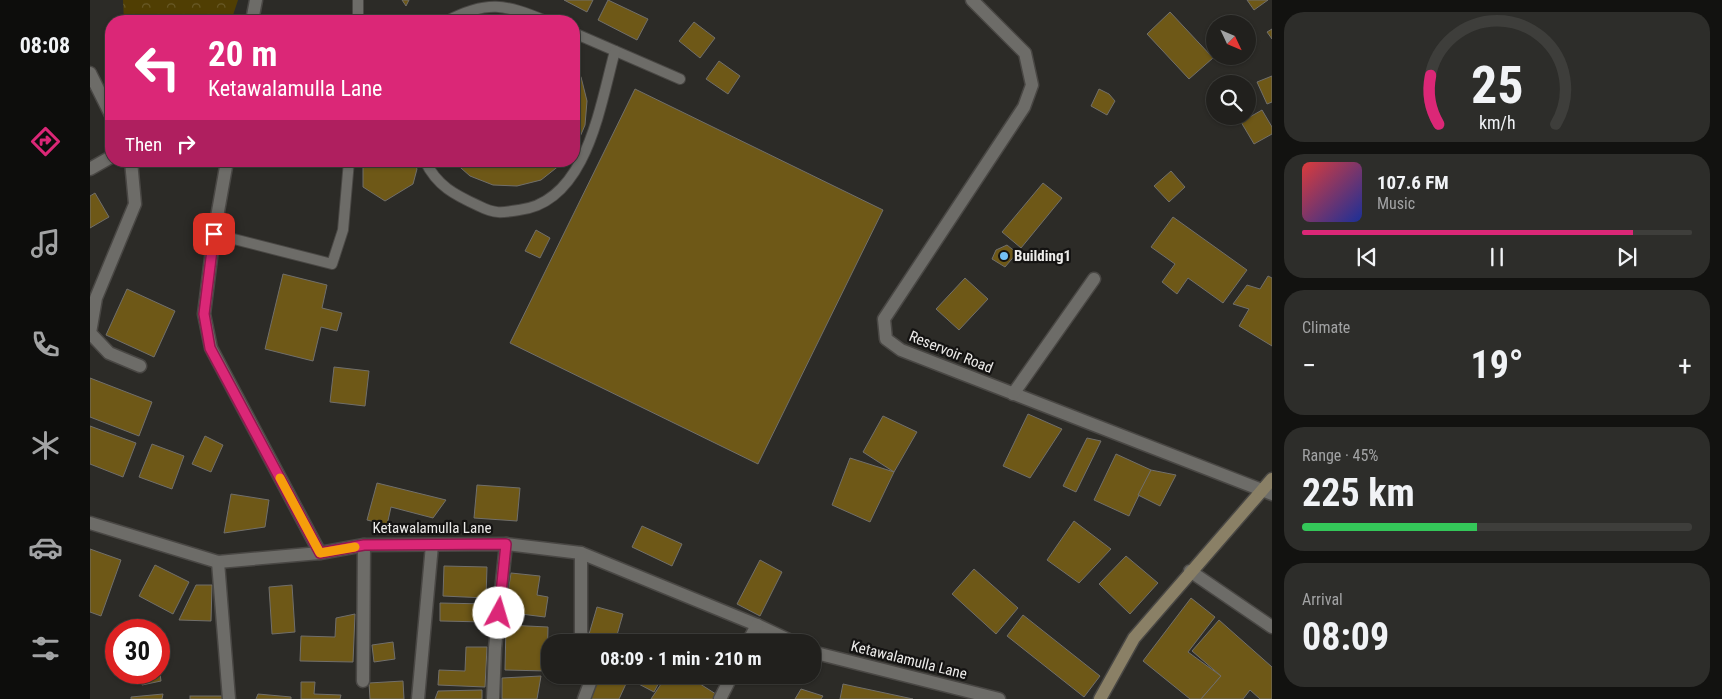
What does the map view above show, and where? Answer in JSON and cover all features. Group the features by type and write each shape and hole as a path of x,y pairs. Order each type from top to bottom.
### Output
{"main road":[{"path":"1100,699 1134,638 1190,571 1268,493 1272,479"}],"street":[{"path":"253,15 256,0"},
{"name":"Reservoir Road","path":"972,0 1025,53 1032,85 1024,107 884,318 886,338 900,350 1268,493"},
{"path":"90,73 105,103"},
{"path":"90,170 105,161"},
{"path":"132,167 135,204 96,298 90,333 109,353 140,366"},
{"path":"226,167 214,234 204,314 210,348 320,553"},
{"path":"1013,394 1094,279"},
{"name":"Ketawalamulla Lane","path":"90,523 218,562 320,553 364,545 506,544 581,553 776,634"},
{"path":"493,699 495,648 506,544"},
{"path":"363,681 364,545"},
{"path":"418,699 432,545"},
{"path":"581,553 581,634"},
{"path":"218,562 229,699"},
{"path":"1190,571 1272,627"},
{"path":"752,634 757,625"},
{"name":"Ketawalamulla Lane","path":"821,654 999,699"},
{"path":"584,699 590,684"},
{"path":"720,699 728,684"}],"lane":[{"path":"358,0 358,15"},
{"path":"457,15 486,4 513,7 532,15"},
{"path":"580,36 680,79"},
{"path":"580,161 589,143 615,51"},
{"path":"214,234 332,264 343,230 348,167"},
{"path":"428,167 434,177 446,190 494,214 525,210 549,199 571,179 577,167"}],"green space":[{"path":"123,0 238,0 233,15 124,15"}],"building":[{"path":"402,0 409,0 406,6"},
{"path":"564,0 593,0 587,12"},
{"path":"608,0 648,19 637,40 598,20"},
{"path":"1247,0 1268,0 1254,10"},
{"path":"1170,12 1206,51 1206,64 1189,79 1147,34"},
{"path":"694,22 715,38 700,58 679,41"},
{"path":"1272,29 1272,39 1267,32"},
{"path":"719,61 740,76 728,94 706,79"},
{"path":"580,76 587,101 585,125 580,137"},
{"path":"1272,76 1272,102 1267,104 1257,82"},
{"path":"635,89 883,210 758,464 510,343"},
{"path":"1099,89 1109,94 1115,101 1107,115 1091,106"},
{"path":"1262,110 1272,127 1272,134 1254,144 1243,125 1256,125 1256,113"},
{"path":"363,167 416,167 417,169 413,184 385,201 363,187"},
{"path":"460,167 557,167 541,180 517,186 493,185 470,176"},
{"path":"1171,171 1185,187 1169,202 1154,186"},
{"path":"1043,183 1062,198 1021,248 1002,232"},
{"path":"95,193 109,217 90,228 90,196"},
{"path":"1173,217 1247,270 1223,303 1188,278 1177,294 1162,282 1175,264 1151,247"},
{"path":"536,230 550,238 540,258 525,251"},
{"name":"Building1","path":"1007,245 1017,253 1005,267 992,259 996,250"},
{"path":"283,274 327,285 322,308 342,313 337,331 321,327 313,361 265,349"},
{"path":"1268,276 1272,278 1272,346 1239,326 1249,309 1233,304 1247,285 1260,289"},
{"path":"965,278 988,299 959,330 936,309"},
{"path":"127,289 175,311 154,357 106,335"},
{"path":"334,367 369,371 365,406 330,402"},
{"path":"90,378 152,402 139,436 90,417"},
{"path":"1028,414 1062,429 1030,478 1003,466"},
{"path":"883,416 917,432 894,472 863,452"},
{"path":"90,426 136,443 123,477 90,464"},
{"path":"205,436 223,445 211,472 192,464"},
{"path":"1087,438 1101,441 1076,492 1063,486"},
{"path":"152,444 184,456 172,489 139,477"},
{"path":"1116,454 1151,470 1129,516 1094,500"},
{"path":"850,458 894,472 870,522 832,505"},
{"path":"1151,470 1176,475 1160,506 1138,495"},
{"path":"377,483 446,500 433,518 391,507 387,525 367,520"},
{"path":"477,485 520,488 517,521 474,518"},
{"path":"231,494 269,500 265,527 224,533"},
{"path":"1074,521 1111,549 1079,583 1047,560"},
{"path":"642,526 682,544 672,566 632,547"},
{"path":"90,549 121,560 101,616 90,612"},
{"path":"1126,556 1158,583 1130,614 1099,584"},
{"path":"760,560 782,572 760,616 737,604"},
{"path":"155,565 189,582 173,614 139,596"},
{"path":"444,566 487,567 486,598 443,596"},
{"path":"974,569 1018,608 996,634 952,594"},
{"path":"511,573 540,576 537,595 548,597 545,617 505,612"},
{"path":"196,585 212,585 211,621 179,620"},
{"path":"292,585 295,632 272,634 269,587"},
{"path":"1191,598 1215,617 1188,652 1221,676 1201,699 1190,699 1143,661"},
{"path":"440,603 487,604 486,622 440,621"},
{"path":"597,607 623,614 617,634 589,634"},
{"path":"355,614 353,662 300,661 301,636 335,637 336,618"},
{"path":"1023,615 1100,676 1084,697 1007,636"},
{"path":"1219,620 1272,667 1272,699 1260,699 1250,690 1243,699 1201,699 1221,676 1192,651"},
{"path":"506,625 548,627 548,634 541,634 541,671 505,670"},
{"path":"393,642 395,659 374,662 372,645"},
{"path":"466,647 487,647 485,687 438,685 439,670 465,671"},
{"path":"541,676 537,699 502,699 502,678"},
{"path":"403,681 404,699 370,699 369,683"},
{"path":"301,682 315,682 314,694 341,695 340,699 301,699"},
{"path":"596,684 626,684 619,699 589,699"},
{"path":"639,684 658,684 654,692"},
{"path":"661,684 700,684 719,696 717,699 651,699"},
{"path":"843,684 913,699 840,699"},
{"path":"801,689 823,696 821,699 795,699"},
{"path":"482,690 482,699 435,699 438,691"},
{"path":"163,694 162,699 131,699 131,697"},
{"path":"258,694 291,697 291,699 256,699"},
{"path":"190,696 223,696 223,699 190,699"}],"slow traffic":[{"path":"280,478 320,553 355,547"}],"place":[{"name":"Building1","path":"1004,256"}],"route":[{"path":"214,234 204,314 210,348 320,553 364,545 506,544 499,613"}]}
